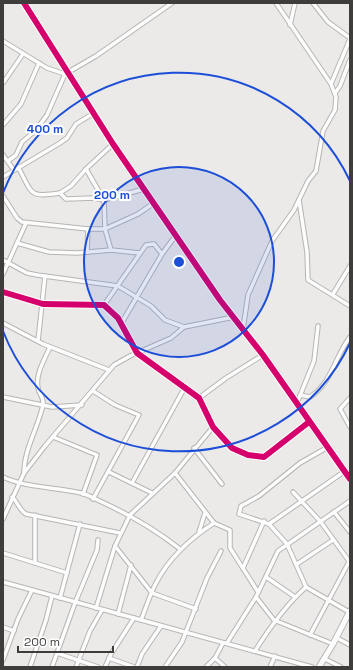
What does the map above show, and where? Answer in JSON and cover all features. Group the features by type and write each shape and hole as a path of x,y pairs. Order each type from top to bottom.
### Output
{"main road":[{"path":"319,667 334,644 350,611"}],"street":[{"path":"24,3 66,74 94,113 113,144 234,317 297,402 309,422 350,479"},
{"path":"8,161 16,155 22,142 36,130 47,115 66,74 172,3"},
{"path":"243,329 250,290 272,241 299,199 308,181 316,171 323,131 334,113 335,93 331,84 276,3"},
{"path":"290,25 296,3"},
{"path":"314,3 328,22 350,39 331,84"},
{"path":"3,41 56,72 66,74"},
{"path":"3,82 23,54"},
{"path":"335,93 340,86 350,60"},
{"path":"3,125 20,104 39,63"},
{"path":"3,75 8,77"},
{"path":"3,177 60,143 67,138 76,124 94,113"},
{"path":"18,167 34,195 41,196 60,193 71,186 86,169 113,144"},
{"path":"3,155 14,170"},
{"path":"86,169 104,200 105,229 111,250"},
{"path":"60,193 66,199 94,198 104,200 144,189"},
{"path":"3,196 18,218 26,223 88,229 105,229 138,214 154,203"},
{"path":"299,199 307,252 308,280 333,294 350,306"},
{"path":"3,274 18,244 26,223"},
{"path":"87,252 88,229"},
{"path":"122,324 162,254 177,235"},
{"path":"104,305 146,245 152,243 162,254"},
{"path":"18,244 49,252 87,252 111,250 140,253"},
{"path":"3,260 27,273 118,286 160,313 165,320 184,327"},
{"path":"333,294 350,266"},
{"path":"38,341 45,276"},
{"path":"3,292 43,304 104,305 114,313 122,324 137,353 186,387 199,398 213,427 232,448 248,455 261,458 309,422"},
{"path":"3,519 24,473 53,437 82,405 109,370 120,360 171,338 184,327 234,317"},
{"path":"3,323 38,341 109,370"},
{"path":"297,402 314,361 318,326"},
{"path":"300,395 310,397 327,382 338,357 350,337"},
{"path":"24,473 30,444 43,405 43,397 37,386 38,377 50,346"},
{"path":"199,398 226,378 263,355"},
{"path":"132,483 186,387"},
{"path":"93,391 115,405 139,415 109,472 93,498"},
{"path":"3,397 60,408 82,405"},
{"path":"350,398 340,409 350,427"},
{"path":"96,608 115,546 130,515 175,473 194,448 213,427"},
{"path":"53,437 97,455 83,494"},
{"path":"328,447 300,463 259,496 241,506 238,514 242,517 264,521 269,524 287,544 306,586 350,611"},
{"path":"194,448 222,484"},
{"path":"269,524 300,500 345,471"},
{"path":"109,472 152,493"},
{"path":"175,473 214,523 230,530 230,548 258,592"},
{"path":"3,477 18,484 45,486 83,494 93,498 130,515 157,530 180,549"},
{"path":"293,492 320,521 350,561 328,598 310,635"},
{"path":"12,497 18,502 23,512 120,533"},
{"path":"206,667 215,658 256,597 278,551 350,501"},
{"path":"334,512 350,532"},
{"path":"199,533 205,513"},
{"path":"35,563 36,515"},
{"path":"243,568 264,521"},
{"path":"142,620 158,579 180,549 214,523"},
{"path":"60,598 80,524"},
{"path":"52,667 75,602 97,550 98,540"},
{"path":"297,564 333,540"},
{"path":"115,546 152,593 196,609"},
{"path":"165,667 176,653 196,609 207,578 221,551"},
{"path":"3,553 67,574"},
{"path":"118,614 131,565"},
{"path":"266,577 295,596"},
{"path":"3,583 312,667"},
{"path":"255,651 274,620 306,586"},
{"path":"3,660 32,590"},
{"path":"30,667 46,620 52,596"},
{"path":"256,597 274,620 334,644"},
{"path":"76,667 90,632 102,610"},
{"path":"105,667 134,618"},
{"path":"109,658 136,667 142,654 161,626"},
{"path":"3,627 14,631"},
{"path":"337,638 350,645"},
{"path":"57,653 98,667"},
{"path":"270,667 275,656"},
{"path":"215,658 225,667"},
{"path":"325,659 341,667"}],"cycle path":[{"path":"24,3 113,144 220,300 263,355 350,479"},
{"path":"3,292 43,304 104,305 118,318 137,353 199,398 213,427 232,448 248,455 264,457 309,422"}]}
